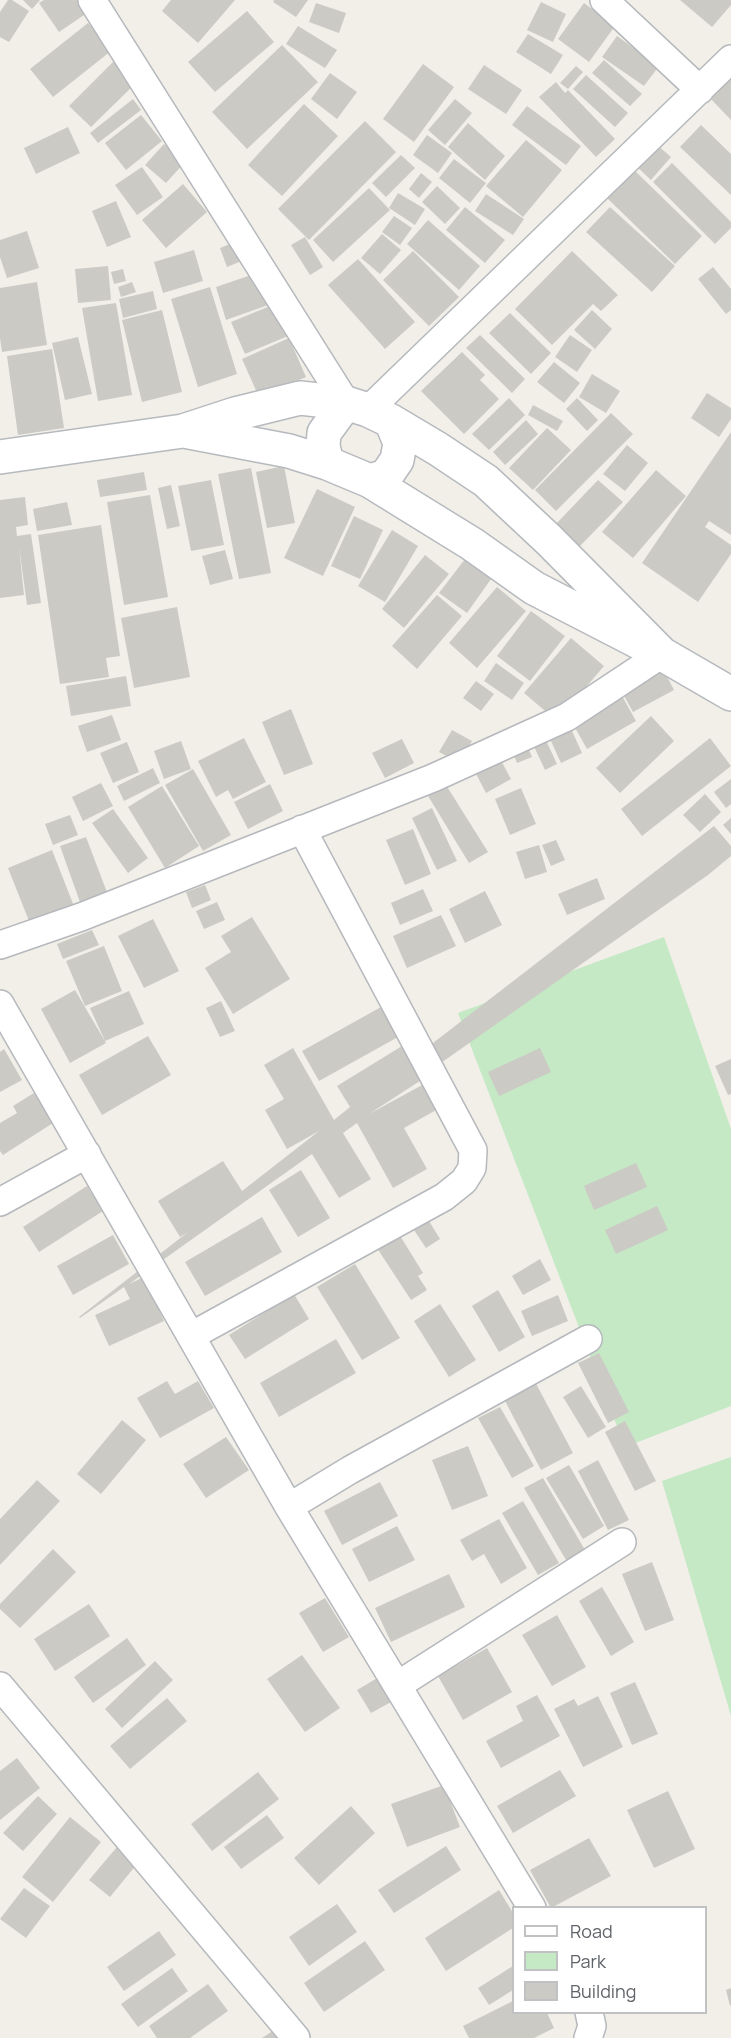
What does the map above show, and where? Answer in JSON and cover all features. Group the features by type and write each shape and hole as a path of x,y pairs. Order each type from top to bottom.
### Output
{"main road":[{"path":"0,457 183,431 235,414 300,398 368,411 438,449 486,481 549,540 662,654"},
{"path":"327,463 323,446 324,433 368,411"},
{"path":"368,411 399,443 397,460 386,476 370,481"},
{"path":"183,431 289,451 327,463 370,481 472,543 534,588 662,654 731,693"}],"street":[{"path":"92,0 368,411 731,59"},
{"path":"604,0 700,90"},
{"path":"0,945 81,917 433,778 567,717 662,654"},
{"path":"190,1336 444,1197 464,1181 472,1168 473,1150 302,829"},
{"path":"0,1004 289,1507 531,1906"},
{"path":"0,1202 87,1154"},
{"path":"289,1507 350,1470 588,1339"},
{"path":"398,1684 622,1542"},
{"path":"0,1686 296,2038"},
{"path":"588,2038 592,2026 589,2014"}],"green space":[{"path":"664,937 731,1129 731,1406 625,1447 458,1013"},
{"path":"731,1457 731,1716 662,1481"}],"building":[{"path":"8,0 12,0 29,11 9,42 0,37 0,12"},
{"path":"23,0 40,0 32,9"},
{"path":"44,0 78,0 87,13 59,32 39,3"},
{"path":"171,0 235,0 198,43 162,11"},
{"path":"274,0 308,0 296,17 273,2"},
{"path":"680,0 731,0 731,5 712,27"},
{"path":"541,2 566,14 553,42 527,30"},
{"path":"316,3 346,13 339,33 309,22"},
{"path":"584,3 615,26 589,62 558,39"},
{"path":"247,11 274,42 215,92 188,62"},
{"path":"88,23 111,51 53,97 30,69"},
{"path":"298,26 337,50 325,68 286,44"},
{"path":"528,34 563,55 551,74 516,52"},
{"path":"617,36 659,66 644,86 602,57"},
{"path":"282,45 318,82 247,149 212,112"},
{"path":"115,60 137,82 91,127 69,106"},
{"path":"604,60 642,94 630,106 592,73"},
{"path":"423,64 454,87 414,142 383,119"},
{"path":"484,65 522,90 506,114 468,89"},
{"path":"576,66 583,72 568,89 560,83"},
{"path":"330,73 357,92 337,119 311,99"},
{"path":"586,75 628,113 615,127 573,89"},
{"path":"731,79 731,120 710,98"},
{"path":"556,82 565,93 568,90 615,139 596,157 539,97"},
{"path":"133,99 141,110 98,143 90,133"},
{"path":"455,99 472,113 445,145 428,130"},
{"path":"304,104 338,136 282,196 248,165"},
{"path":"527,106 581,146 566,165 512,125"},
{"path":"141,115 162,141 126,170 105,143"},
{"path":"365,121 396,152 309,240 278,209"},
{"path":"468,123 505,156 485,180 448,147"},
{"path":"701,125 731,154 731,195 680,147"},
{"path":"68,127 80,153 36,174 24,148"},
{"path":"427,135 452,153 438,173 413,155"},
{"path":"526,140 562,170 523,217 486,186"},
{"path":"164,144 185,162 166,183 145,165"},
{"path":"656,144 671,157 651,180 636,166"},
{"path":"401,155 415,168 386,197 372,183"},
{"path":"454,159 486,183 470,203 439,178"},
{"path":"672,163 731,222 731,228 715,244 653,182"},
{"path":"142,167 163,197 137,215 115,185"},
{"path":"634,170 702,236 675,264 607,198"},
{"path":"421,173 432,182 419,198 409,189"},
{"path":"183,184 207,212 166,248 142,220"},
{"path":"437,186 460,208 445,224 422,202"},
{"path":"369,188 390,210 333,262 313,240"},
{"path":"398,193 425,209 415,225 389,208"},
{"path":"486,194 524,219 513,235 475,211"},
{"path":"116,201 131,237 107,247 92,211"},
{"path":"465,207 505,240 485,263 446,230"},
{"path":"610,207 675,266 652,292 586,232"},
{"path":"394,216 412,228 400,245 382,232"},
{"path":"428,220 480,266 459,290 407,244"},
{"path":"27,231 39,268 7,278 0,257 0,240"},
{"path":"382,234 401,250 380,274 361,258"},
{"path":"305,237 323,267 310,275 291,245"},
{"path":"242,239 249,258 227,267 220,248"},
{"path":"194,250 203,281 163,293 154,262"},
{"path":"413,251 459,297 429,326 383,280"},
{"path":"572,251 618,295 601,311 593,304 552,345 515,309"},
{"path":"358,259 415,322 385,349 328,285"},
{"path":"108,266 111,300 78,303 75,269"},
{"path":"713,267 731,289 731,310 726,314 698,279"},
{"path":"123,269 126,281 114,284 111,272"},
{"path":"257,273 268,305 226,320 216,287"},
{"path":"37,282 47,345 2,352 0,288"},
{"path":"132,282 136,292 121,297 118,287"},
{"path":"210,287 237,374 198,387 171,299"},
{"path":"153,291 157,309 123,318 119,299"},
{"path":"116,303 132,395 98,401 82,308"},
{"path":"275,304 288,336 245,354 231,322"},
{"path":"162,310 182,392 142,402 122,320"},
{"path":"592,310 612,329 595,349 574,330"},
{"path":"510,313 551,353 531,374 489,333"},
{"path":"480,335 525,379 512,393 466,348"},
{"path":"570,335 592,350 577,372 555,357"},
{"path":"78,337 92,394 65,400 52,343"},
{"path":"289,338 306,377 259,397 242,359"},
{"path":"52,349 64,428 18,435 7,356"},
{"path":"462,352 485,375 480,380 499,399 464,434 421,391"},
{"path":"554,362 580,383 564,403 537,382"},
{"path":"592,374 620,391 606,413 579,397"},
{"path":"707,393 731,408 731,419 719,437 691,418"},
{"path":"509,398 525,415 489,450 472,434"},
{"path":"577,398 598,420 587,431 566,409"},
{"path":"533,405 563,421 557,431 528,415"},
{"path":"611,413 633,434 556,511 535,490"},
{"path":"526,420 538,434 505,465 493,452"},
{"path":"547,428 571,450 533,490 509,468"},
{"path":"731,432 731,535 709,521 705,527 731,545 731,554 698,602 642,563"},
{"path":"627,445 648,463 625,491 603,474"},
{"path":"284,466 295,523 267,528 256,472"},
{"path":"251,468 271,573 239,579 218,474"},
{"path":"656,470 686,496 633,558 602,532"},
{"path":"144,472 147,490 100,497 97,480"},
{"path":"211,480 224,545 191,551 178,486"},
{"path":"598,480 623,502 579,547 555,525"},
{"path":"171,485 180,526 167,529 158,488"},
{"path":"317,489 355,507 323,576 284,558"},
{"path":"150,495 168,597 124,605 107,502"},
{"path":"25,497 28,525 16,527 17,536 31,534 41,603 27,605 19,546 24,595 0,598 0,500"},
{"path":"67,502 72,525 37,531 33,509"},
{"path":"354,516 383,530 360,579 331,566"},
{"path":"101,525 120,656 106,658 109,677 60,684 38,535"},
{"path":"392,530 418,546 385,602 358,586"},
{"path":"225,550 233,579 210,585 202,556"},
{"path":"425,555 449,574 404,628 382,609"},
{"path":"465,559 491,579 467,613 439,593"},
{"path":"497,587 526,611 477,668 449,643"},
{"path":"437,595 462,616 417,669 392,646"},
{"path":"177,607 190,677 134,688 121,618"},
{"path":"531,611 565,636 530,681 497,656"},
{"path":"571,638 604,666 557,721 524,693"},
{"path":"496,663 524,683 512,700 484,681"},
{"path":"664,671 674,690 633,712 623,694"},
{"path":"126,676 131,706 71,716 66,686"},
{"path":"476,681 494,694 481,711 463,698"},
{"path":"622,696 636,721 587,749 573,724"},
{"path":"291,709 313,764 284,775 262,722"},
{"path":"112,715 121,740 87,752 78,726"},
{"path":"651,716 674,741 620,793 596,768"},
{"path":"567,720 582,753 561,763 546,730"},
{"path":"452,730 472,741 460,763 439,752"},
{"path":"543,734 557,764 545,770 531,740"},
{"path":"244,738 266,782 233,799 228,790 216,797 198,761"},
{"path":"710,738 731,766 642,836 621,809"},
{"path":"402,739 414,763 385,778 372,753"},
{"path":"181,741 191,769 164,779 154,751"},
{"path":"127,742 139,772 113,783 100,753"},
{"path":"527,745 532,757 517,763 512,751"},
{"path":"498,755 511,779 486,793 473,768"},
{"path":"153,768 160,783 124,801 117,786"},
{"path":"193,769 231,835 203,851 165,785"},
{"path":"731,779 731,804 726,808 714,792"},
{"path":"101,783 113,806 83,821 72,797"},
{"path":"270,784 283,811 248,829 234,802"},
{"path":"446,785 488,852 469,863 428,796"},
{"path":"162,786 199,846 165,868 128,807"},
{"path":"521,788 536,824 510,835 495,799"},
{"path":"705,794 721,812 700,832 683,815"},
{"path":"432,808 457,861 437,870 412,818"},
{"path":"113,809 148,858 128,873 92,823"},
{"path":"70,815 78,835 53,845 45,824"},
{"path":"731,818 731,834 723,825"},
{"path":"714,826 731,846 731,856 708,875 421,1077 423,1079 369,1114 424,1084 438,1109 404,1128 427,1169 393,1188 357,1123 343,1133 371,1179 339,1198 312,1154 129,1284 144,1277 164,1321 109,1346 95,1315 130,1299 124,1287 79,1317 188,1232 180,1237 158,1201 223,1161 242,1191 319,1131 287,1149 265,1110 284,1099 264,1065 293,1048 334,1120 350,1107 337,1086 402,1046 411,1060"},
{"path":"413,829 431,874 405,885 386,840"},
{"path":"86,837 108,895 81,905 60,846"},
{"path":"556,840 565,860 551,866 542,845"},
{"path":"539,845 547,872 525,879 516,852"},
{"path":"52,850 75,909 31,926 8,868"},
{"path":"597,878 605,899 567,915 558,894"},
{"path":"205,885 211,900 192,908 186,892"},
{"path":"423,889 433,911 400,925 391,903"},
{"path":"485,891 502,925 465,943 449,909"},
{"path":"217,902 225,920 204,929 196,911"},
{"path":"441,915 456,946 407,968 393,936"},
{"path":"252,917 290,979 233,1014 205,968 231,952 221,936"},
{"path":"153,919 179,971 144,988 118,936"},
{"path":"92,930 99,945 63,959 57,944"},
{"path":"104,946 122,991 85,1006 66,961"},
{"path":"75,990 106,1043 70,1063 41,1009"},
{"path":"129,991 144,1024 105,1041 90,1008"},
{"path":"221,1001 235,1031 220,1037 206,1008"},
{"path":"381,1007 398,1037 319,1081 302,1051"},
{"path":"148,1036 171,1075 102,1115 79,1075"},
{"path":"540,1048 551,1072 499,1096 488,1072"},
{"path":"4,1049 22,1080 0,1092 0,1052"},
{"path":"731,1059 731,1094 728,1095 715,1066"},
{"path":"34,1093 53,1123 3,1155 0,1151 0,1123 17,1113 13,1106"},
{"path":"636,1163 647,1187 594,1210 584,1186"},
{"path":"301,1170 330,1218 298,1237 269,1190"},
{"path":"87,1186 103,1211 39,1252 23,1227"},
{"path":"657,1206 668,1230 616,1254 605,1230"},
{"path":"262,1217 282,1252 205,1296 185,1262"},
{"path":"429,1221 440,1239 426,1248 414,1230"},
{"path":"399,1234 423,1273 418,1276 427,1290 411,1300 377,1248"},
{"path":"113,1235 129,1264 73,1295 57,1266"},
{"path":"540,1259 551,1280 523,1295 512,1276"},
{"path":"355,1264 400,1338 362,1360 317,1287"},
{"path":"498,1290 525,1337 499,1352 472,1306"},
{"path":"294,1294 309,1319 245,1359 229,1335"},
{"path":"558,1295 568,1321 532,1336 521,1311"},
{"path":"440,1304 476,1360 449,1377 414,1321"},
{"path":"336,1339 356,1373 279,1417 260,1383"},
{"path":"599,1353 629,1412 608,1423 578,1363"},
{"path":"534,1380 573,1453 541,1470 503,1397"},
{"path":"167,1381 175,1394 198,1381 214,1408 160,1438 137,1398"},
{"path":"581,1386 606,1427 588,1438 563,1397"},
{"path":"500,1407 534,1466 512,1478 478,1418"},
{"path":"122,1420 146,1440 101,1494 77,1474"},
{"path":"625,1421 656,1481 635,1491 605,1432"},
{"path":"226,1437 249,1470 206,1498 183,1464"},
{"path":"468,1446 488,1496 452,1510 432,1460"},
{"path":"598,1460 629,1520 608,1530 578,1471"},
{"path":"569,1465 604,1526 583,1539 546,1478"},
{"path":"543,1478 585,1550 566,1560 524,1488"},
{"path":"37,1480 60,1501 0,1565 0,1519"},
{"path":"380,1482 398,1516 342,1545 324,1511"},
{"path":"523,1501 559,1563 538,1575 502,1513"},
{"path":"499,1519 527,1568 501,1584 484,1554 472,1561 460,1540"},
{"path":"397,1526 415,1560 369,1582 352,1549"},
{"path":"53,1549 76,1572 20,1628 0,1609 0,1604"},
{"path":"652,1562 674,1620 645,1631 622,1574"},
{"path":"449,1574 465,1607 391,1642 375,1608"},
{"path":"602,1587 634,1642 611,1656 579,1601"},
{"path":"325,1598 349,1637 323,1652 299,1613"},
{"path":"89,1604 110,1636 55,1671 34,1639"},
{"path":"557,1615 586,1667 552,1686 522,1635"},
{"path":"127,1638 146,1665 93,1703 74,1677"},
{"path":"487,1648 512,1692 463,1720 438,1676"},
{"path":"302,1655 340,1708 305,1732 267,1679"},
{"path":"155,1661 173,1680 122,1728 105,1709"},
{"path":"379,1677 393,1701 371,1713 357,1690"},
{"path":"635,1682 658,1734 632,1745 610,1693"},
{"path":"537,1695 560,1736 501,1768 486,1741 523,1721 516,1706"},
{"path":"598,1696 623,1747 583,1767 554,1709 574,1699 578,1706"},
{"path":"167,1698 187,1721 130,1769 110,1746"},
{"path":"17,1758 40,1788 0,1820 0,1771"},
{"path":"560,1770 576,1796 513,1833 497,1806"},
{"path":"258,1772 279,1799 212,1851 191,1824"},
{"path":"444,1785 460,1827 407,1847 391,1804"},
{"path":"668,1791 695,1849 654,1868 627,1810"},
{"path":"38,1796 57,1814 23,1851 3,1833"},
{"path":"351,1806 375,1833 319,1885 294,1858"},
{"path":"267,1815 284,1838 241,1869 224,1847"},
{"path":"70,1817 101,1842 53,1902 22,1877"},
{"path":"589,1838 611,1876 555,1906 550,1906 530,1870"},
{"path":"446,1846 461,1870 394,1913 378,1890"},
{"path":"117,1847 137,1864 110,1897 89,1880"},
{"path":"24,1888 50,1906 26,1938 0,1919"},
{"path":"499,1890 512,1911 512,1929 446,1971 425,1938"},
{"path":"337,1904 357,1932 309,1966 289,1937"},
{"path":"159,1931 176,1955 124,1991 107,1967"},
{"path":"365,1941 385,1970 324,2012 304,1983"},
{"path":"512,1967 512,1991 489,2005 478,1988"},
{"path":"172,1968 188,1991 138,2027 121,2004"},
{"path":"208,1984 228,2011 190,2038 157,2038 149,2026"},
{"path":"731,1988 731,2005 730,2006 726,1990"},
{"path":"512,2002 512,2014 547,2014 554,2028 534,2038 469,2038 463,2026"},
{"path":"282,2025 291,2038 262,2038"}]}
